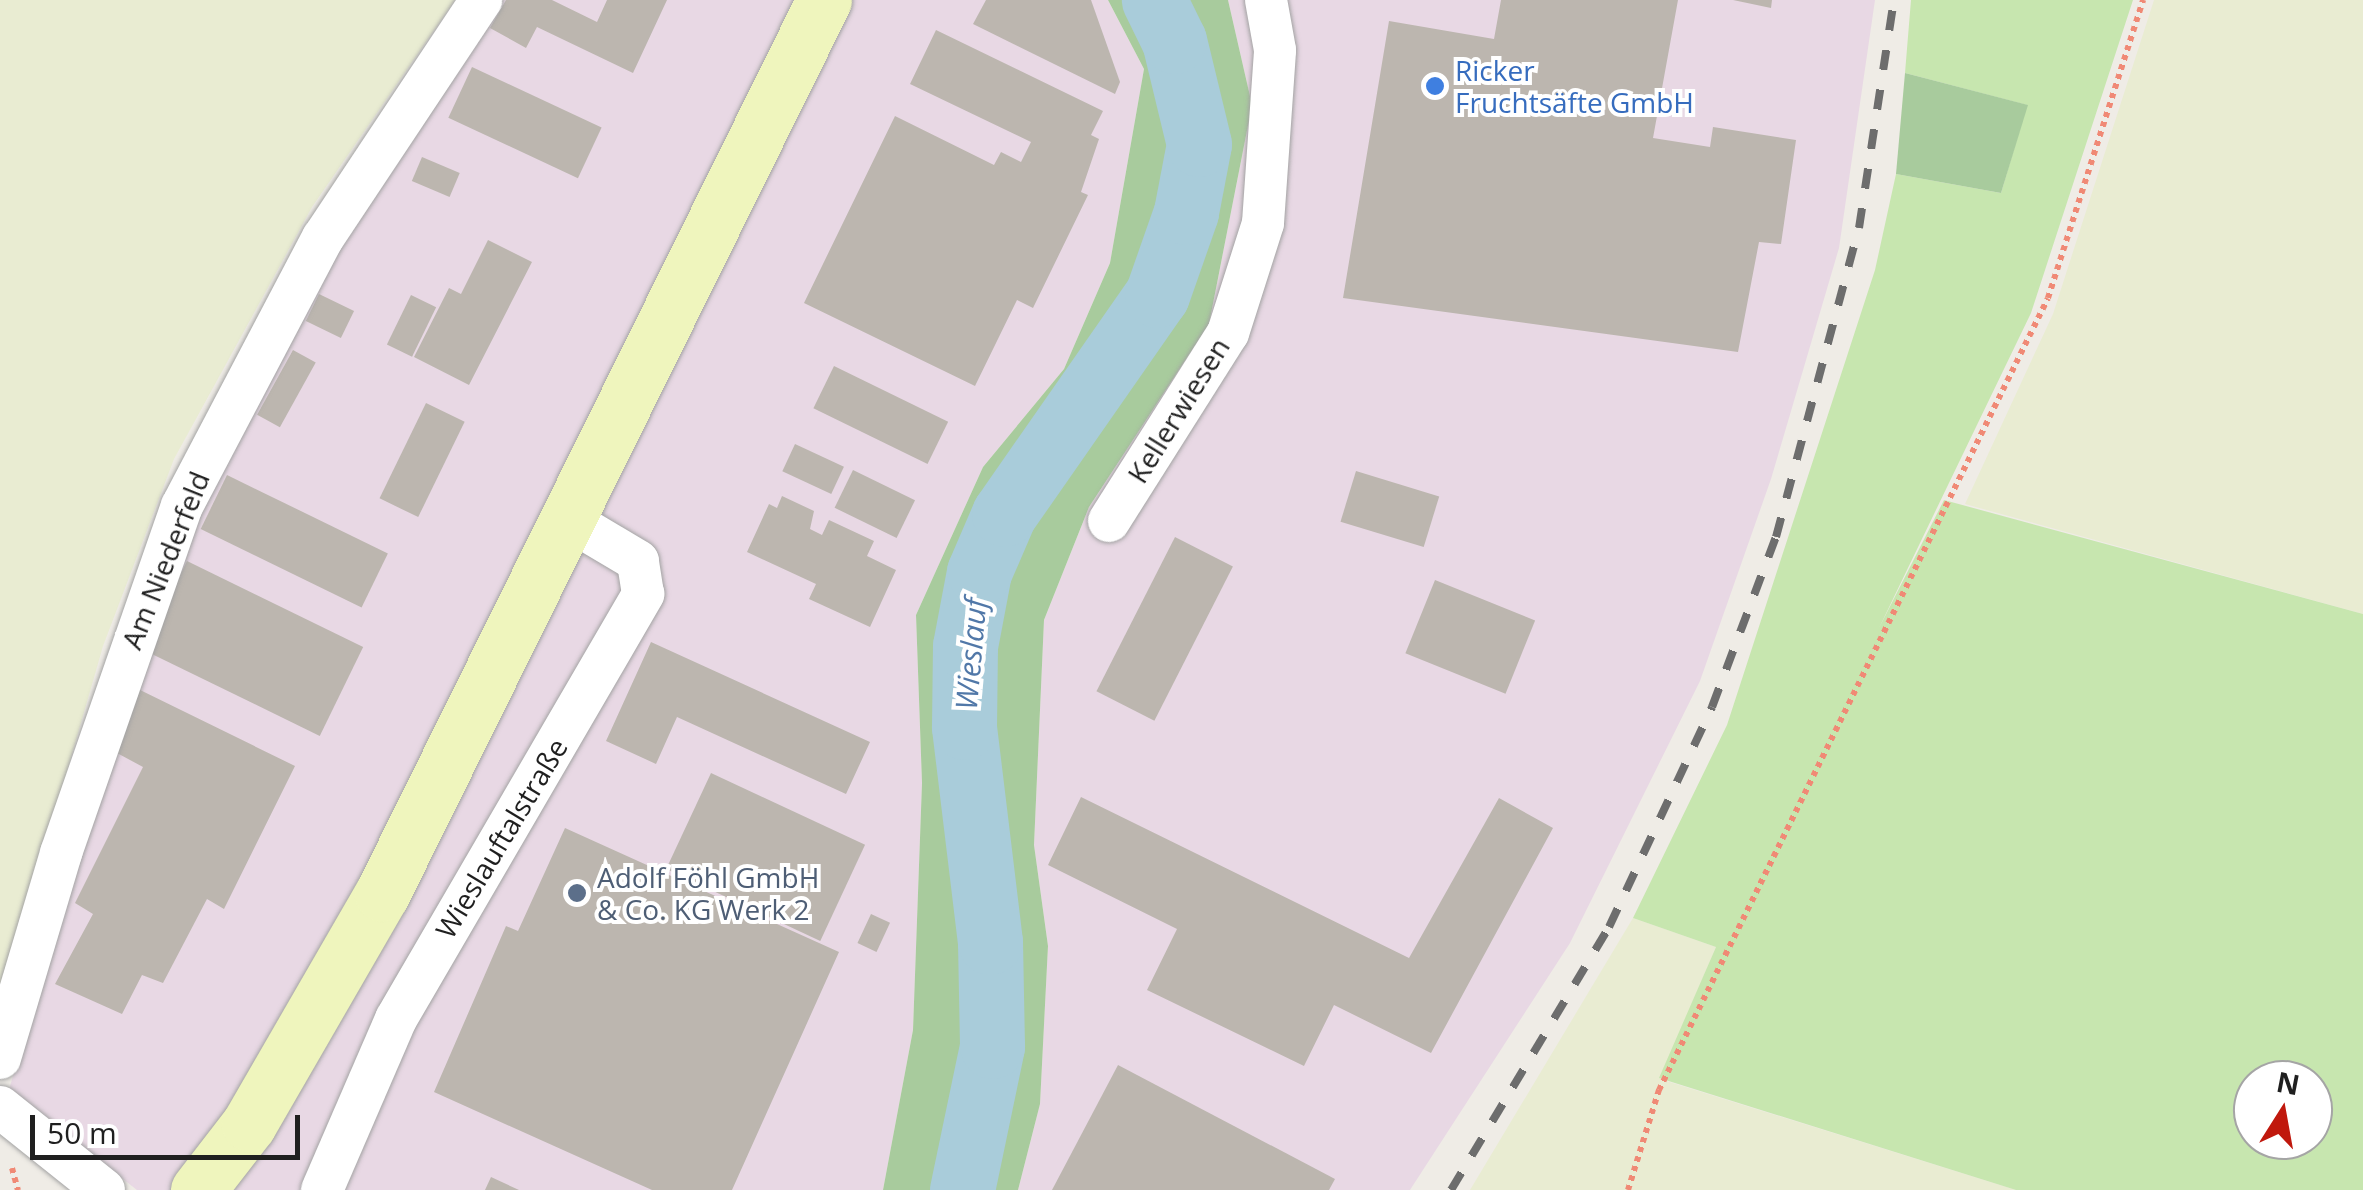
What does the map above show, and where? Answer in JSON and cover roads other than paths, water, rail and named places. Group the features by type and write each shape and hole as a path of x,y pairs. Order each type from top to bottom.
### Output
{"street":[{"name":"Am Niederfeld","path":"0,1058 97,742 182,506 323,238 481,0"},
{"path":"198,1190 249,1124 382,894 824,0"},
{"name":"Kellerwiesen","path":"1109,521 1228,333 1263,223 1275,50 1266,0"},
{"name":"Wieslauftalstraße","path":"322,1190 396,1019 644,594 638,560 570,520"},
{"path":"0,1107 104,1190"}],"waterway":[{"name":"Wieslauf","path":"962,1190 992,1046 990,942 964,727 965,646 979,572 1004,514 1157,295 1186,212 1199,144 1174,41 1154,0"}],"railway":[{"path":"1451,1190 1609,927 1712,707 1776,537 1859,228 1894,0"}],"place":[{"name":"Ricker Fruchtsäfte GmbH","path":"1435,86"},
{"name":"Adolf Föhl GmbH & Co. KG Werk 2","path":"577,893"}]}
